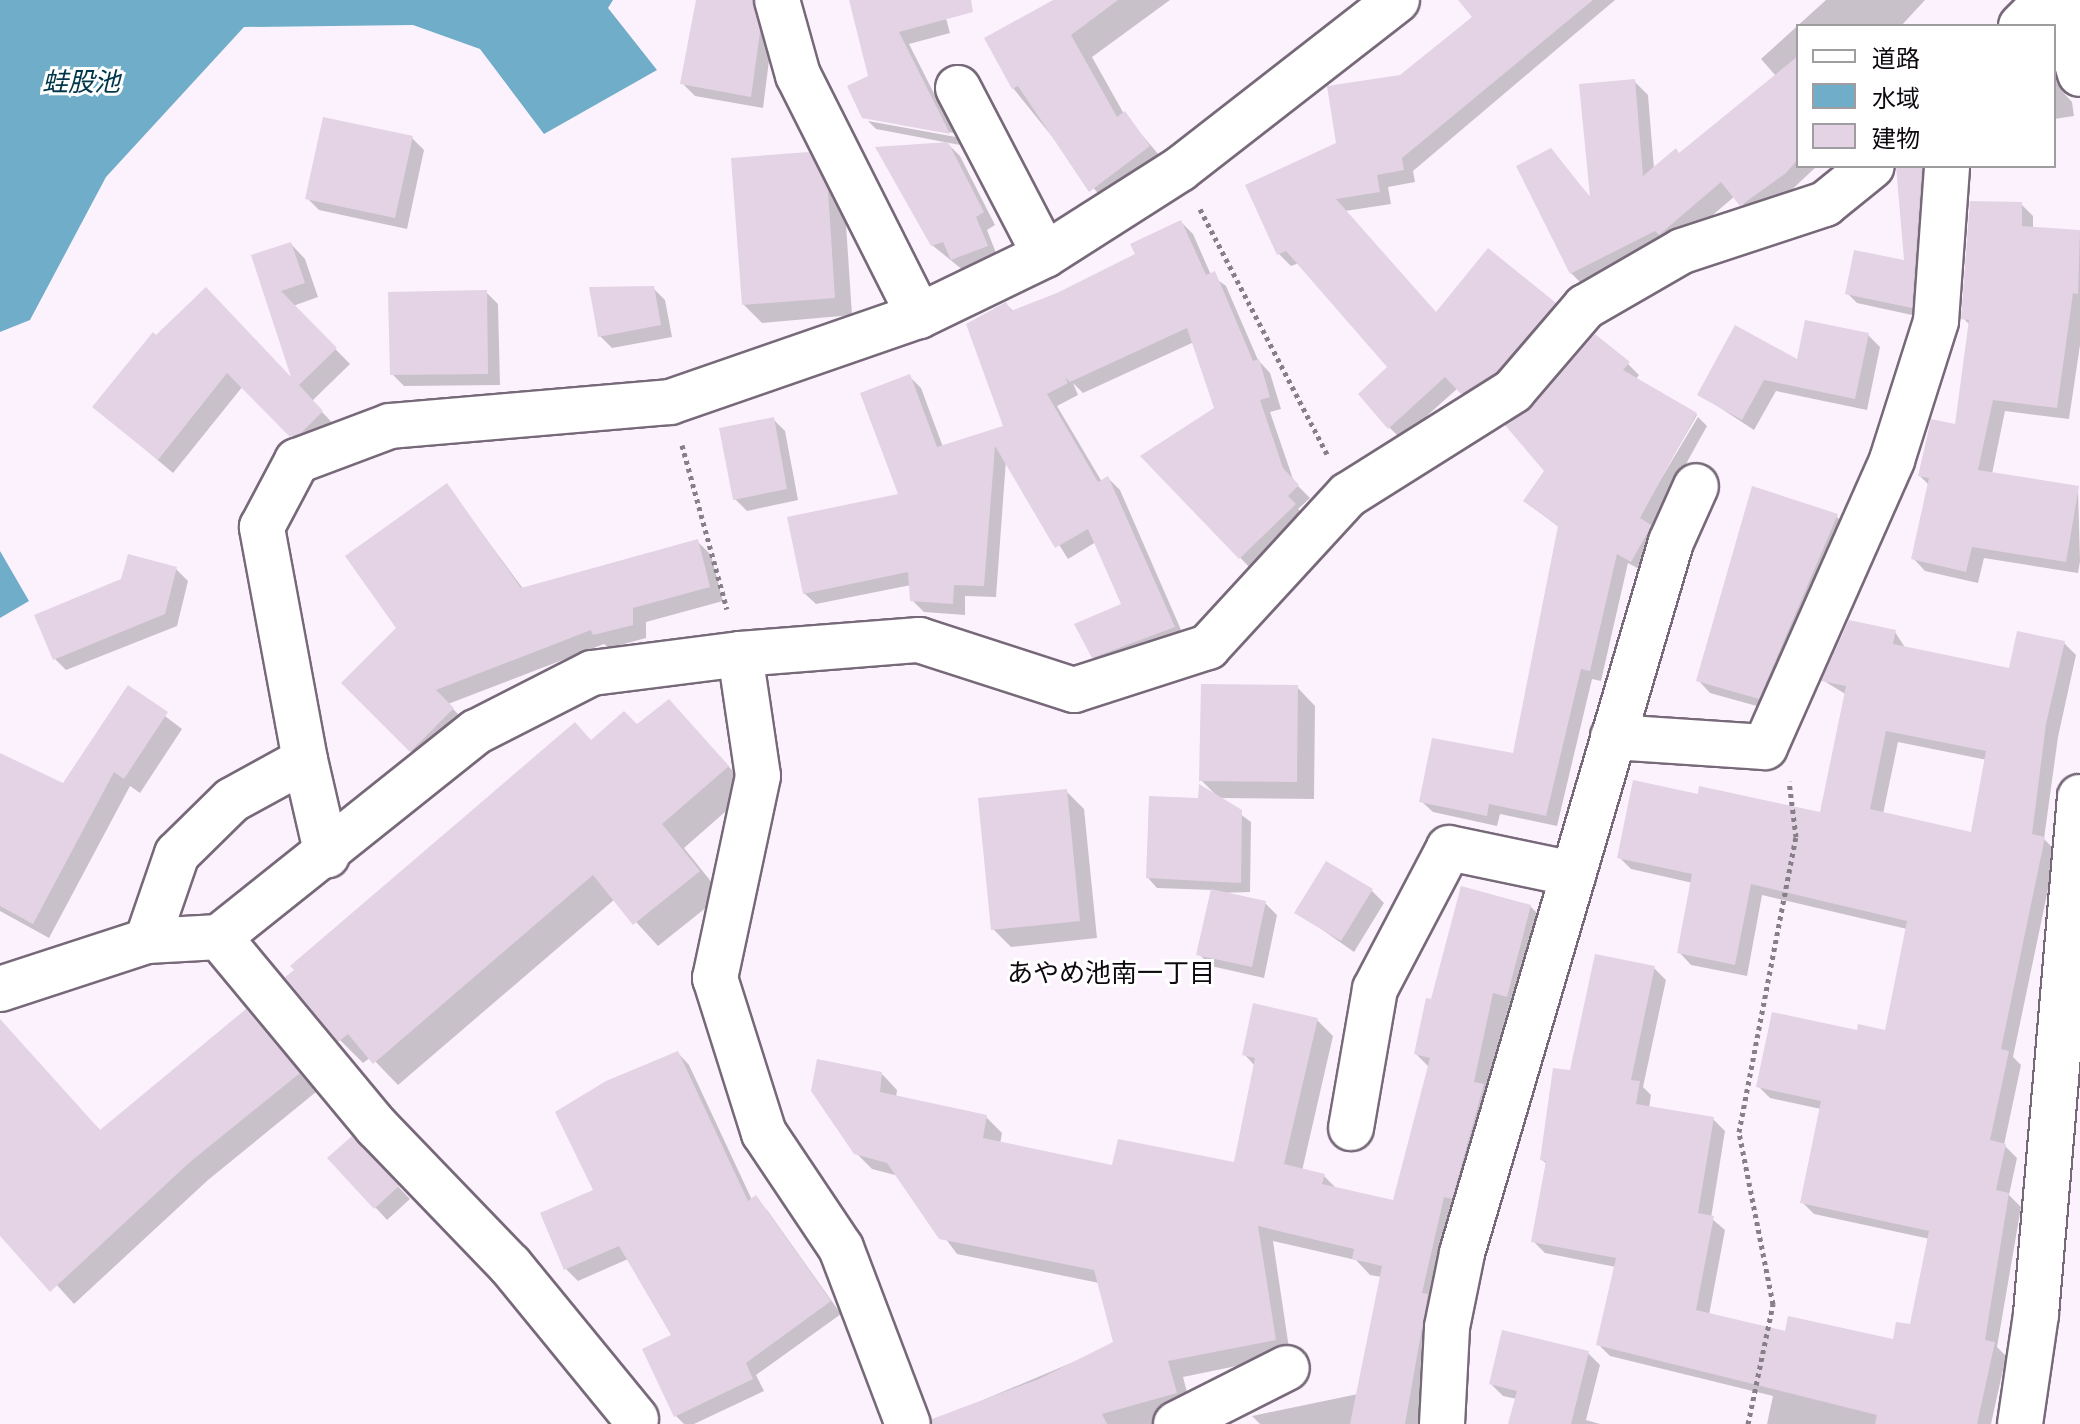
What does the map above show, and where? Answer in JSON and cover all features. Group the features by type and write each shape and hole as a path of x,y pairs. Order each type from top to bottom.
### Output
{"street":[{"path":"777,0 798,75 919,316"},
{"path":"327,855 305,760 262,527 297,461 390,426 670,402 919,316 1045,255 1180,169 1397,0"},
{"path":"2023,24 2047,0"},
{"path":"2058,0 2080,74"},
{"path":"958,88 1045,255"},
{"path":"0,989 147,941 219,937 327,855 476,732 592,673 740,654 919,640 1074,690 1208,647 1348,495 1513,391 1585,307 1682,251 1825,204 1870,168"},
{"path":"1613,737 1765,747 1892,460 1936,321 1947,168"},
{"path":"1442,1424 1447,1327 1462,1253 1671,542 1696,486"},
{"path":"740,654 758,776 715,978 764,1133 841,1248 908,1424"},
{"path":"147,941 177,854 232,800 305,760"},
{"path":"2020,1424 2036,1314 2077,876 2080,797"},
{"path":"1351,1128 1375,989 1449,848 1573,874"},
{"path":"219,937 377,1127 510,1265 636,1419"},
{"path":"1176,1424 1287,1368"}],"path":[{"path":"1180,169 1348,495"},
{"path":"670,402 740,654"},
{"path":"1748,1424 1773,1304 1739,1132 1796,837 1790,783 1765,747"}],"water":[{"name":"蛙股池","path":"0,0 613,0 608,8 657,70 544,134 480,49 413,25 244,27 106,177 30,320 0,332"},
{"path":"0,551 29,601 0,618"}],"building":[{"path":"696,0 753,0 760,32 751,97 680,84"},
{"path":"849,0 971,0 973,12 899,32 950,134 862,118 847,86 868,76"},
{"path":"1053,0 1118,0 1071,35 1117,117 1125,111 1150,146 1089,192 1018,86 1012,89 984,38"},
{"path":"1458,0 1593,0 1402,158 1404,170 1377,175 1380,192 1336,199 1436,312 1488,248 1556,303 1496,372 1461,394 1445,377 1388,429 1358,394 1387,367 1286,251 1277,255 1245,185 1336,143 1327,86 1400,75 1472,17"},
{"path":"1796,58 1796,161 1786,173 1740,206 1721,182 1659,235 1655,231 1570,274 1516,166 1551,148 1590,197 1579,84 1635,79 1643,176 1676,148 1679,153"},
{"path":"323,117 413,136 395,218 305,199"},
{"path":"948,142 984,212 976,217 988,246 951,260 943,242 931,246 875,147"},
{"path":"809,152 828,190 835,298 742,305 731,158"},
{"path":"1896,168 1922,168 1912,308 1845,294 1854,250 1904,260"},
{"path":"1970,201 2022,202 2022,226 2080,230 2078,294 2073,293 2057,408 1993,400 1978,470 2079,486 2066,562 1972,547 1966,572 1911,559 1929,478 1918,476 1931,419 1955,424 1969,320 1961,319"},
{"path":"1181,220 1206,275 1215,271 1253,361 1259,359 1270,397 1260,400 1283,468 1299,485 1288,496 1296,504 1239,559 1140,456 1214,408 1187,328 1070,382 1065,377 1068,383 1047,394 1098,482 1108,476 1175,627 1092,658 1074,624 1121,604 1088,529 1055,548 995,446 984,586 954,585 953,604 910,601 908,572 803,594 787,517 898,494 860,393 910,374 937,447 1003,426 966,324 1006,302 1011,311 1057,293 1135,254 1130,244"},
{"path":"291,242 305,283 281,291 337,348 299,385 323,411 301,433 290,437 227,373 158,460 92,407 153,332 156,335 206,287 291,377 251,255"},
{"path":"654,286 661,325 598,337 589,287"},
{"path":"487,290 488,374 390,375 388,292"},
{"path":"1805,320 1869,333 1855,399 1764,380 1742,420 1697,395 1735,325 1797,359"},
{"path":"1595,334 1630,362 1623,370 1697,413 1640,518 1651,525 1631,562 1617,554 1590,671 1581,669 1546,816 1489,804 1487,816 1419,802 1432,738 1513,753 1558,526 1523,501 1544,471 1505,425 1532,407"},
{"path":"774,417 787,489 733,500 719,428"},
{"path":"447,483 521,588 698,539 710,587 633,608 633,625 593,635 591,630 436,690 454,708 410,752 341,683 396,628 345,556"},
{"path":"1752,486 1838,514 1759,699 1696,681"},
{"path":"128,554 177,567 165,614 53,660 34,615 121,579"},
{"path":"1849,620 1896,630 1893,644 2009,668 2017,631 2065,641 2046,724 2032,834 2045,837 2001,1049 2009,1051 1990,1140 2006,1144 1996,1190 2009,1193 1985,1340 1995,1342 1977,1424 1875,1424 1877,1415 1596,1345 1616,1258 1531,1242 1546,1161 1540,1160 1553,1068 1570,1070 1595,954 1655,966 1631,1080 1640,1081 1636,1104 1714,1117 1698,1213 1714,1216 1696,1310 1785,1331 1788,1316 1893,1339 1896,1322 1910,1324 1929,1231 1800,1203 1821,1101 1756,1087 1772,1012 1857,1030 1858,1024 1885,1030 1907,921 1751,884 1735,965 1677,953 1692,874 1617,858 1633,780 1698,794 1699,786 1820,812 1846,686 1821,681","holes":["1886,731 1986,751 1971,832 1870,809"]},
{"path":"1201,684 1298,685 1297,782 1199,781"},
{"path":"128,685 168,712 124,779 114,772 33,924 0,906 0,753 63,783"},
{"path":"669,699 729,766 662,824 700,871 633,925 593,875 373,1064 348,1034 338,1042 285,977 294,970 290,966 575,722 591,740 624,711 637,724"},
{"path":"1199,784 1242,810 1241,883 1146,878 1149,796 1198,798"},
{"path":"1067,789 1080,921 991,930 978,798"},
{"path":"1326,861 1373,889 1341,941 1294,913"},
{"path":"1461,886 1531,905 1507,997 1493,993 1474,1082 1484,1084 1452,1199 1444,1197 1422,1293 1428,1294 1405,1424 1350,1424 1382,1266 1352,1259 1354,1249 1258,1226 1276,1340 1168,1361 1177,1393 1102,1414 1107,1424 932,1424 932,1419 1039,1379 1113,1342 1094,1270 939,1239 887,1163 854,1154 811,1091 817,1059 882,1072 880,1092 987,1115 983,1138 1112,1165 1118,1139 1234,1162 1255,1058 1242,1055 1253,1003 1318,1018 1284,1164 1325,1174 1322,1184 1393,1200 1430,1058 1414,1054 1426,998 1431,999"},
{"path":"1211,889 1266,901 1252,967 1196,955"},
{"path":"246,1009 300,1073 190,1162 50,1292 0,1236 0,1019 100,1130"},
{"path":"678,1051 748,1201 756,1195 831,1301 746,1363 753,1379 674,1417 642,1349 671,1335 619,1246 564,1270 540,1213 593,1190 555,1112 606,1081"},
{"path":"352,1136 399,1186 374,1209 327,1158"},
{"path":"1502,1330 1589,1351 1571,1424 1508,1424 1517,1391 1489,1384"}],"district":[{"name":"あやめ池南一丁目","path":"1111,974"}]}
